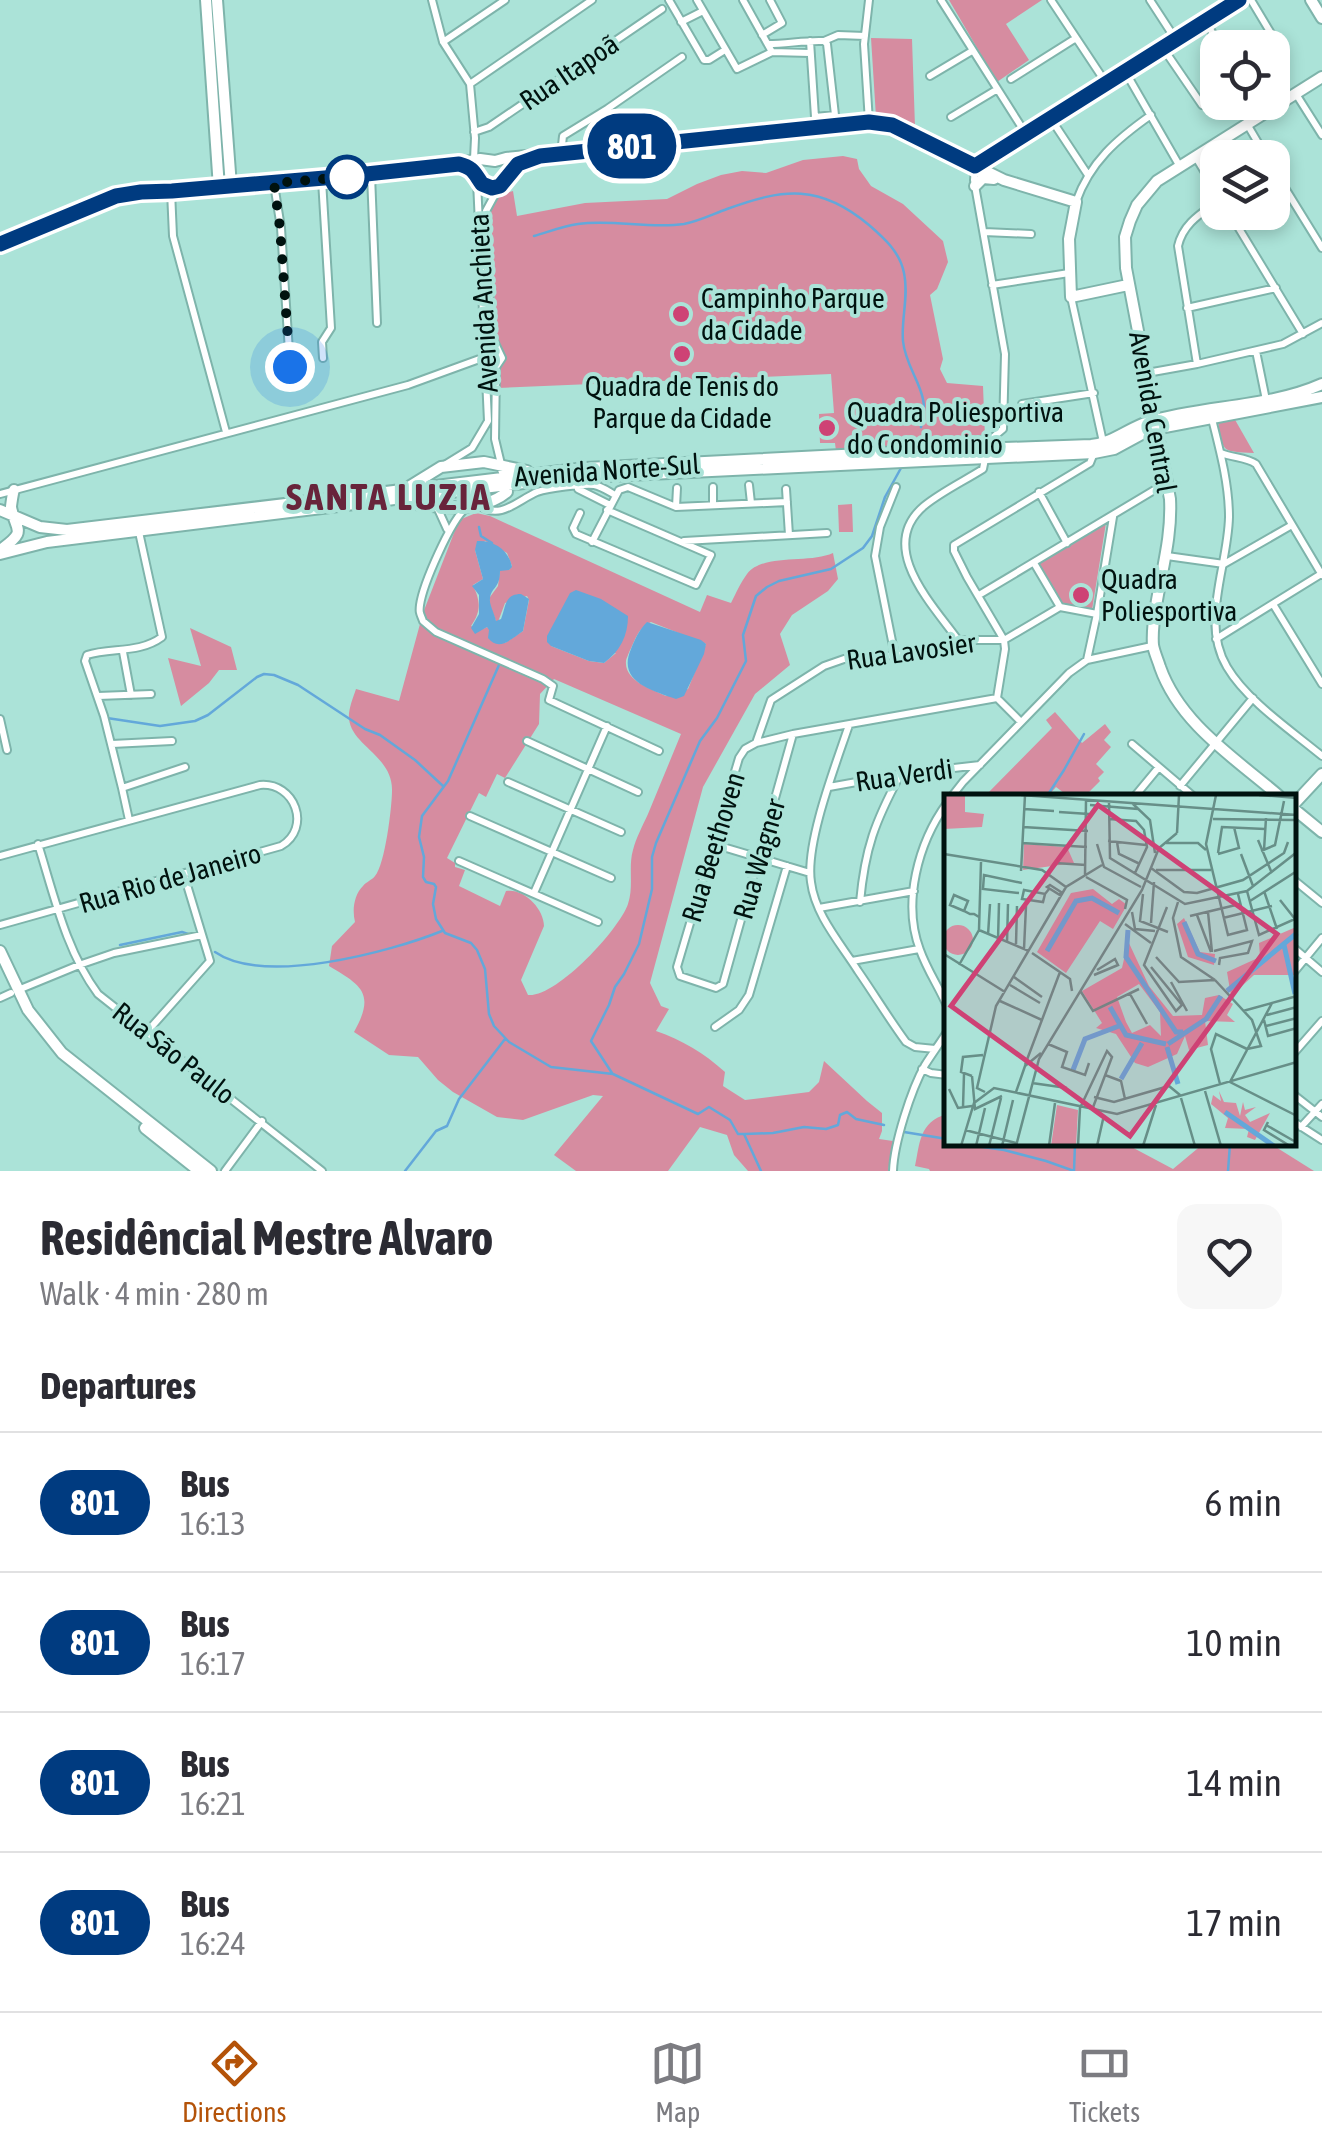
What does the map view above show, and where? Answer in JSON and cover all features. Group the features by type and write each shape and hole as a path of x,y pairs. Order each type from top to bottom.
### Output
{"main road":[{"path":"206,0 225,187"},
{"path":"217,0 225,187"},
{"path":"980,163 1239,0"},
{"path":"1310,0 1322,18"},
{"name":"Avenida Central","path":"1278,794 1215,743 1175,700 1153,646 1170,518 1157,424 1128,285 1125,237 1130,220 1157,181 1322,77"},
{"path":"481,166 506,158 835,120 892,125 980,163 996,176 1076,202 1069,238 1071,297 1128,285"},
{"path":"481,166 482,184 488,188 501,184 518,164 540,156"},
{"path":"0,244 116,196 141,192 459,164 504,169 501,184"},
{"path":"975,186 985,177 996,176"},
{"path":"1157,424 1302,392 1322,384"},
{"path":"1157,424 1211,418 1322,396"},
{"name":"Avenida Norte-Sul","path":"0,552 48,542 390,500 586,468 1104,444 1144,424 1157,424"},
{"name":"Avenida Norte-Sul","path":"544,476 598,480 1094,453 1114,449 1157,424"},
{"path":"404,490 435,470 484,462 505,480"},
{"path":"435,470 427,491 429,501 436,507"},
{"path":"390,500 436,507 475,504 505,480 544,476"},
{"path":"559,478 570,488"},
{"path":"0,552 17,535 12,508 14,490"},
{"name":"Avenida Norte-Sul","path":"0,510 40,527 67,530 404,490 427,491"},
{"path":"1297,803 1322,774"},
{"path":"1297,809 1322,832"},
{"path":"0,951 10,994 70,1061 211,1171"},
{"path":"0,966 10,994 38,1036 63,1063 199,1171"}],"street":[{"name":"Avenida Anchieta","path":"432,0 443,42 470,84 481,166 488,421 472,448 435,470"},
{"path":"443,42 505,0"},
{"path":"470,84 592,0"},
{"path":"669,0 704,60 725,50"},
{"path":"697,0 737,69 770,48 824,41 838,35 865,36"},
{"path":"743,0 770,48"},
{"path":"762,34 782,24 770,0"},
{"path":"868,0 865,36 869,122"},
{"path":"941,0 1026,134"},
{"path":"1051,0 1106,84"},
{"path":"1150,0 1176,40"},
{"path":"1251,0 1269,30"},
{"name":"Rua Itapoã","path":"475,135 662,10"},
{"path":"681,22 703,11"},
{"path":"1205,21 1211,30"},
{"path":"1011,80 1076,38"},
{"path":"810,40 816,122"},
{"path":"824,41 835,120"},
{"path":"770,48 810,52"},
{"path":"1162,48 1200,102"},
{"path":"930,76 972,50"},
{"path":"561,154 563,136 682,58"},
{"path":"1126,74 1179,165"},
{"path":"951,117 996,90"},
{"path":"1296,94 1322,135"},
{"path":"1076,202 1100,157 1119,137 1151,115"},
{"path":"1050,119 1088,175"},
{"path":"1246,124 1256,140"},
{"path":"1194,155 1200,166"},
{"path":"899,453 918,446 991,439 1002,428 1005,354 975,186 980,163"},
{"path":"371,174 378,323"},
{"path":"322,179 331,328 322,342 322,358"},
{"path":"274,183 290,367"},
{"name":"Avenida Anchieta","path":"501,184 486,211 492,337 502,358 496,367 495,439 505,480"},
{"path":"172,191 173,236 226,432"},
{"path":"1290,196 1322,248"},
{"path":"1198,364 1178,246 1181,234 1200,213"},
{"path":"1240,230 1303,334"},
{"path":"984,232 1031,234"},
{"path":"992,284 1070,274"},
{"path":"1187,308 1276,288"},
{"path":"1071,297 1104,444"},
{"path":"1147,373 1283,344 1322,322"},
{"path":"0,494 408,384 486,358 496,347"},
{"path":"1256,351 1266,400"},
{"path":"486,358 496,367"},
{"path":"1022,404 1094,393"},
{"path":"1211,418 1221,454 1229,518 1214,622 1216,639 1229,671 1253,698 1322,756"},
{"path":"1021,722 997,698 1004,640 960,564 954,545 1090,463 1094,453"},
{"path":"1221,454 1238,460"},
{"path":"958,640 916,580 906,560 904,543 908,526 922,508 982,468 985,458"},
{"path":"1216,639 1322,574 1256,464 1246,459 1223,466"},
{"path":"505,480 510,503 522,500"},
{"path":"598,480 540,491 509,508 485,510 475,504 458,514 420,602 423,621 436,632 543,679 553,686 549,700 659,751"},
{"path":"598,480 616,495"},
{"path":"594,495 598,480"},
{"path":"979,595 1167,482"},
{"path":"749,485 751,503"},
{"path":"592,542 620,488 628,486 676,507 787,502"},
{"path":"713,487 714,505"},
{"path":"570,488 594,495 609,508 711,555 696,586 592,542 573,530 580,514"},
{"path":"676,507 677,488"},
{"path":"895,656 875,556 880,528 896,488"},
{"path":"786,489 790,535"},
{"path":"1039,492 1066,542"},
{"path":"436,507 447,536"},
{"path":"1087,660 1113,516"},
{"path":"1167,556 1224,564 1292,525"},
{"path":"129,820 112,744 85,661 92,652 123,652 158,642 162,634 139,532"},
{"path":"679,542 827,534"},
{"path":"700,550 702,540"},
{"path":"1034,563 1060,607 1097,614"},
{"path":"1273,604 1322,684"},
{"name":"Rua Lavosier","path":"756,743 771,700 812,672 840,660 931,652 958,640 1004,640 1060,607"},
{"path":"954,794 1069,673 1087,660 1153,646"},
{"path":"123,652 131,696"},
{"path":"98,696 151,694"},
{"name":"Rua Beethoven","path":"724,984 716,988 680,976 677,970 739,758 745,750 756,743 793,734 997,698"},
{"path":"1180,786 1253,698"},
{"path":"0,719 7,750"},
{"path":"849,725 811,854 811,882 820,908 906,1042 935,1050"},
{"path":"534,893 607,726"},
{"name":"Rua Wagner","path":"724,984 793,734"},
{"path":"112,744 172,740"},
{"path":"527,741 638,792"},
{"path":"1132,744 1190,794"},
{"name":"Rua Verdi","path":"828,787 980,765"},
{"path":"122,788 186,767"},
{"path":"1137,794 1159,768"},
{"path":"860,902 872,832 900,774"},
{"path":"508,782 621,832"},
{"name":"Rua Rio de Janeiro","path":"0,856 260,786 276,787 290,796 297,814 296,827 288,842 0,925"},
{"path":"944,808 928,834 918,862 913,924 919,949 944,1000"},
{"path":"470,816 611,878"},
{"name":"Rua São Paulo","path":"38,844 79,964 98,994 322,1171"},
{"path":"714,844 810,873"},
{"path":"459,861 598,922"},
{"path":"715,1027 740,1010 749,995 787,866"},
{"path":"146,1032 210,962 184,874"},
{"path":"1297,882 1322,903"},
{"path":"820,908 914,891"},
{"path":"10,994 79,964 135,947 202,935"},
{"path":"1297,968 1322,938"},
{"path":"852,960 919,949"},
{"path":"1297,950 1322,972"},
{"path":"1297,1050 1322,1021"},
{"path":"893,1171 895,1150 922,1069 944,1036"},
{"path":"922,1069 944,1075"},
{"path":"1297,1097 1318,1115"},
{"path":"1298,1125 1318,1115 1322,1104"},
{"path":"225,1171 262,1121"},
{"path":"1298,1125 1322,1140"}],"shaded area":[{"path":"949,0 1042,0 1006,24 1029,60 997,82"},
{"path":"871,38 912,39 915,127 876,117"},
{"path":"843,156 857,159 871,186 903,204 943,241 948,262 937,289 930,295 943,359 940,369 947,383 983,386 985,438 899,442 898,448 836,451 835,443 820,443 819,414 834,413 831,374 498,388 491,210 499,195 513,191 517,216 585,203 667,199 721,175 742,171 766,173 803,160"},
{"path":"1234,418 1254,453 1230,451 1223,445 1218,421"},
{"path":"852,504 853,532 839,532 838,505"},
{"path":"476,513 490,516 700,612 707,595 731,603 745,577 764,563 833,553 838,579 828,591 792,615 780,634 790,665 755,694 703,787 650,983 661,1006 669,1009 656,1031 709,1059 725,1072 723,1086 745,1100 809,1092 819,1082 824,1061 882,1113 879,1139 893,1141 888,1171 748,1171 734,1155 727,1135 700,1127 668,1171 576,1171 554,1155 603,1096 593,1095 523,1120 497,1117 453,1092 418,1057 389,1055 354,1032 364,1008 362,992 329,966 332,946 355,922 358,894 379,870 392,791 386,769 352,728 350,708 356,689 399,701 423,613 459,520","holes":["485,541 507,553 512,566 500,570 498,586 490,597 496,621 505,603 527,596 529,600 523,631 505,643 487,627 471,626 479,606 473,585 483,579 475,550","651,622 706,644 688,689 666,696 629,674 627,658 641,629","551,646 616,653 604,663","554,679 681,734 634,845 630,897 622,915 600,945 570,974 554,986 528,995 521,980 544,926 541,913 520,893 506,891 500,906 459,886 465,870 455,867 447,858 479,793 486,797 497,774 505,778 539,724 540,694"]},
{"path":"1106,523 1092,610 1060,605 1037,565"},
{"path":"190,628 231,647 237,670 219,670 181,706 168,658 201,666"},
{"path":"1055,712 1082,743 1105,724 1111,732 1104,740 1111,747 1096,764 1104,772 1098,778 1100,781 1087,794 1065,794 1056,787 1050,794 987,794 1052,728 1046,720"},
{"path":"944,1115 944,1146 1130,1146 1173,1169 1201,1146 1274,1146 1314,1171 930,1171 915,1166 926,1128"}],"water":[{"path":"477,541 500,547 512,567 500,571 491,595 496,621 501,619 511,596 521,594 529,599 523,631 501,644 488,638 487,627 475,634 471,628 479,614 479,595 472,586 483,579 475,550"},
{"path":"576,590 601,599 628,616 622,642 604,663 589,661 547,642 570,593"},
{"path":"647,622 706,644 684,696 676,699 647,688 628,669 631,649"}],"waterway":[{"path":"534,236 591,223 684,224 784,194 818,196 834,202 880,235 902,265 906,291 903,341 924,403 921,427"},
{"path":"612,1073 591,1041 639,944 652,889 656,843 700,741 717,718 746,661 743,635 756,596 779,581 831,569 863,548 901,468"},
{"path":"479,527 481,536 492,543"},
{"path":"499,665 448,781 422,816 419,837 423,877 436,887 436,919 445,933 471,943 477,950 485,969 489,1014 509,1042 551,1067 613,1074 698,1114 709,1107 730,1120 738,1134 744,1134 761,1171"},
{"path":"107,718 160,726 195,721 257,677 274,675 298,685 380,735 443,786"},
{"path":"1048,794 1084,734"},
{"path":"215,952 237,962 295,966 360,956 442,931"},
{"path":"120,945 182,932 191,935"},
{"path":"405,1171 436,1131 447,1126 459,1099 505,1039"},
{"path":"745,1134 804,1127 826,1129 838,1125 840,1115 847,1112 856,1119 884,1125"},
{"path":"904,1132 944,1139"},
{"path":"976,1146 1004,1150 1074,1171"},
{"path":"1074,1171 1075,1146"},
{"path":"1228,1171 1230,1146"}],"bus line":[{"name":"801","path":"0,244 102,200 141,192 459,164 472,169 482,184 492,188 500,186 518,164 540,156 869,122 892,125 975,166 1239,0"}],"place":[{"name":"Campinho Parque da Cidade","path":"681,314"},
{"name":"Quadra de Tenis do Parque da Cidade","path":"682,354"},
{"name":"Quadra Poliesportiva do Condominio","path":"827,428"},
{"name":"Quadra Poliesportiva","path":"1081,595"}],"district":[{"name":"SANTA LUZIA","path":"389,496"}],"route":[{"path":"290,367 274,183 347,177"}]}
